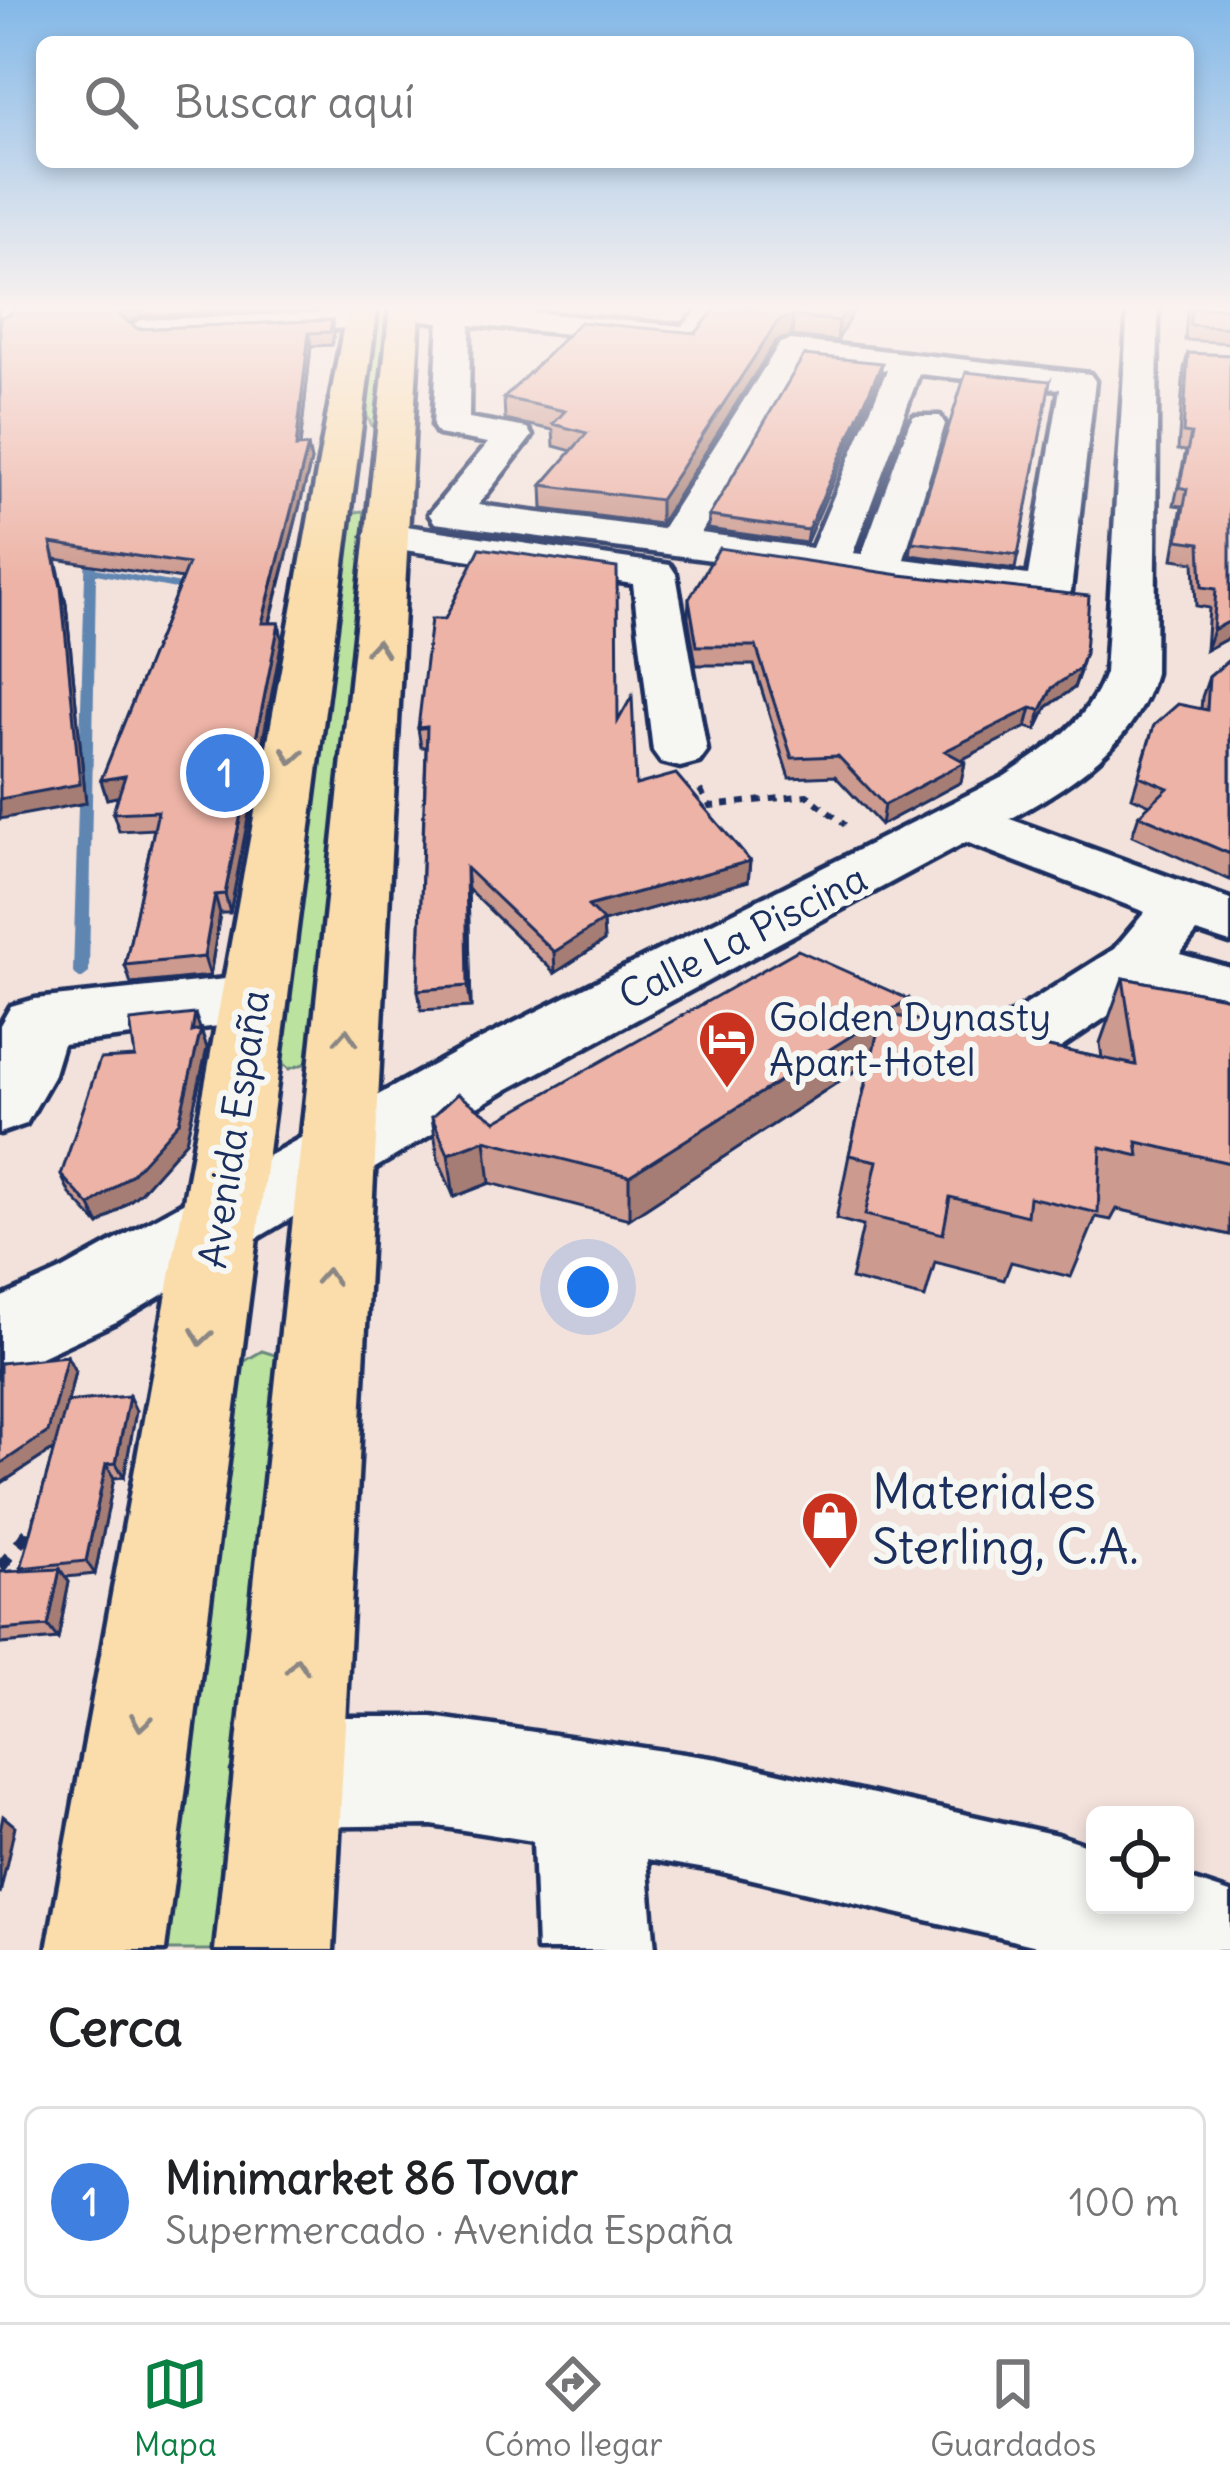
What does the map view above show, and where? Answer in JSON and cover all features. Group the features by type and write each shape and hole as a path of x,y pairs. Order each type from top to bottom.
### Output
{"main road":[{"name":"Avenida España","path":"106,1950 331,504 372,399"},
{"path":"274,1950 399,399"},
{"path":"331,504 388,519"}],"street":[{"path":"441,399 451,426 514,436 450,514 1048,591 1075,399"},
{"path":"674,543 761,399"},
{"path":"828,562 909,399"},
{"path":"879,569 918,399"},
{"name":"Calle La Piscina","path":"0,1338 89,1296 481,1071 964,821 1076,753 1122,699 1130,673 1146,399"},
{"path":"388,519 654,574 680,751"},
{"path":"964,821 1207,914"},
{"path":"978,1069 1207,914"},
{"path":"1137,965 1230,991"},
{"path":"0,1105 17,1077 17,1014 254,999"},
{"path":"288,1772 432,1771 718,1815 1058,1893 1224,1950"},
{"path":"586,1795 596,1950"}],"path":[{"path":"680,751 710,806 807,795 890,860"},
{"path":"0,1568 49,1510"}],"green space":[{"path":"364,399 380,399 368,490 374,429 363,409"},
{"path":"350,513 369,515 310,1062 289,1069 276,1058"},
{"path":"262,1351 275,1355 281,1365 222,1950 159,1950 238,1365"}],"building":[{"path":"0,399 301,399 296,447 308,446 262,623 279,623 225,894 215,895 204,957 125,965 158,811 113,813 125,776 101,780 188,564 51,543 61,587 80,784 0,799"},
{"path":"509,399 727,399 660,500 542,485 587,433 553,424 565,411"},
{"path":"778,399 866,399 808,530 709,516"},
{"path":"957,399 1047,399 1018,555 912,542"},
{"path":"1185,399 1230,399 1230,621 1213,630 1216,589 1202,587 1200,543 1178,540 1187,489 1179,487 1191,434 1183,433"},
{"path":"480,548 617,568 618,721 632,696 636,785 676,774 750,861 588,906 603,921 554,952 466,868 468,986 418,990 427,727 418,728 431,619 445,619"},
{"path":"719,548 1089,596 1085,653 1079,669 1052,688 1041,710 1031,708 945,751 965,762 884,805 838,756 792,758 756,646 697,646 689,599"},
{"path":"1230,659 1230,854 1139,815 1168,788 1139,776 1154,725 1178,704 1207,710 1209,677"},
{"path":"798,950 908,999 629,1176 485,1140 448,1154 432,1117 457,1094 496,1121"},
{"path":"1123,978 1230,998 1230,1163 1137,1142 1139,1156 1101,1147 1098,1213 1029,1197 1027,1216 950,1197 943,1234 865,1215 877,1161 849,1155 882,1013 1136,1065"},
{"path":"195,1014 192,1032 201,1029 179,1122 132,1174 90,1206 61,1175 100,1059 135,1057 130,1021"},
{"path":"67,1356 48,1432 0,1464 0,1363"},
{"path":"129,1396 116,1463 106,1464 86,1561 21,1568 67,1402"},
{"path":"60,1569 48,1626 0,1630 0,1572"}],"waterway":[{"path":"81,973 91,542"},
{"path":"91,570 197,590"}],"place":[{"name":"Minimarket 86 Tovar","path":"225,773"},
{"name":"Golden Dynasty Apart-Hotel","path":"727,1090"},
{"name":"Materiales Sterling, C.A.","path":"830,1571"}]}
